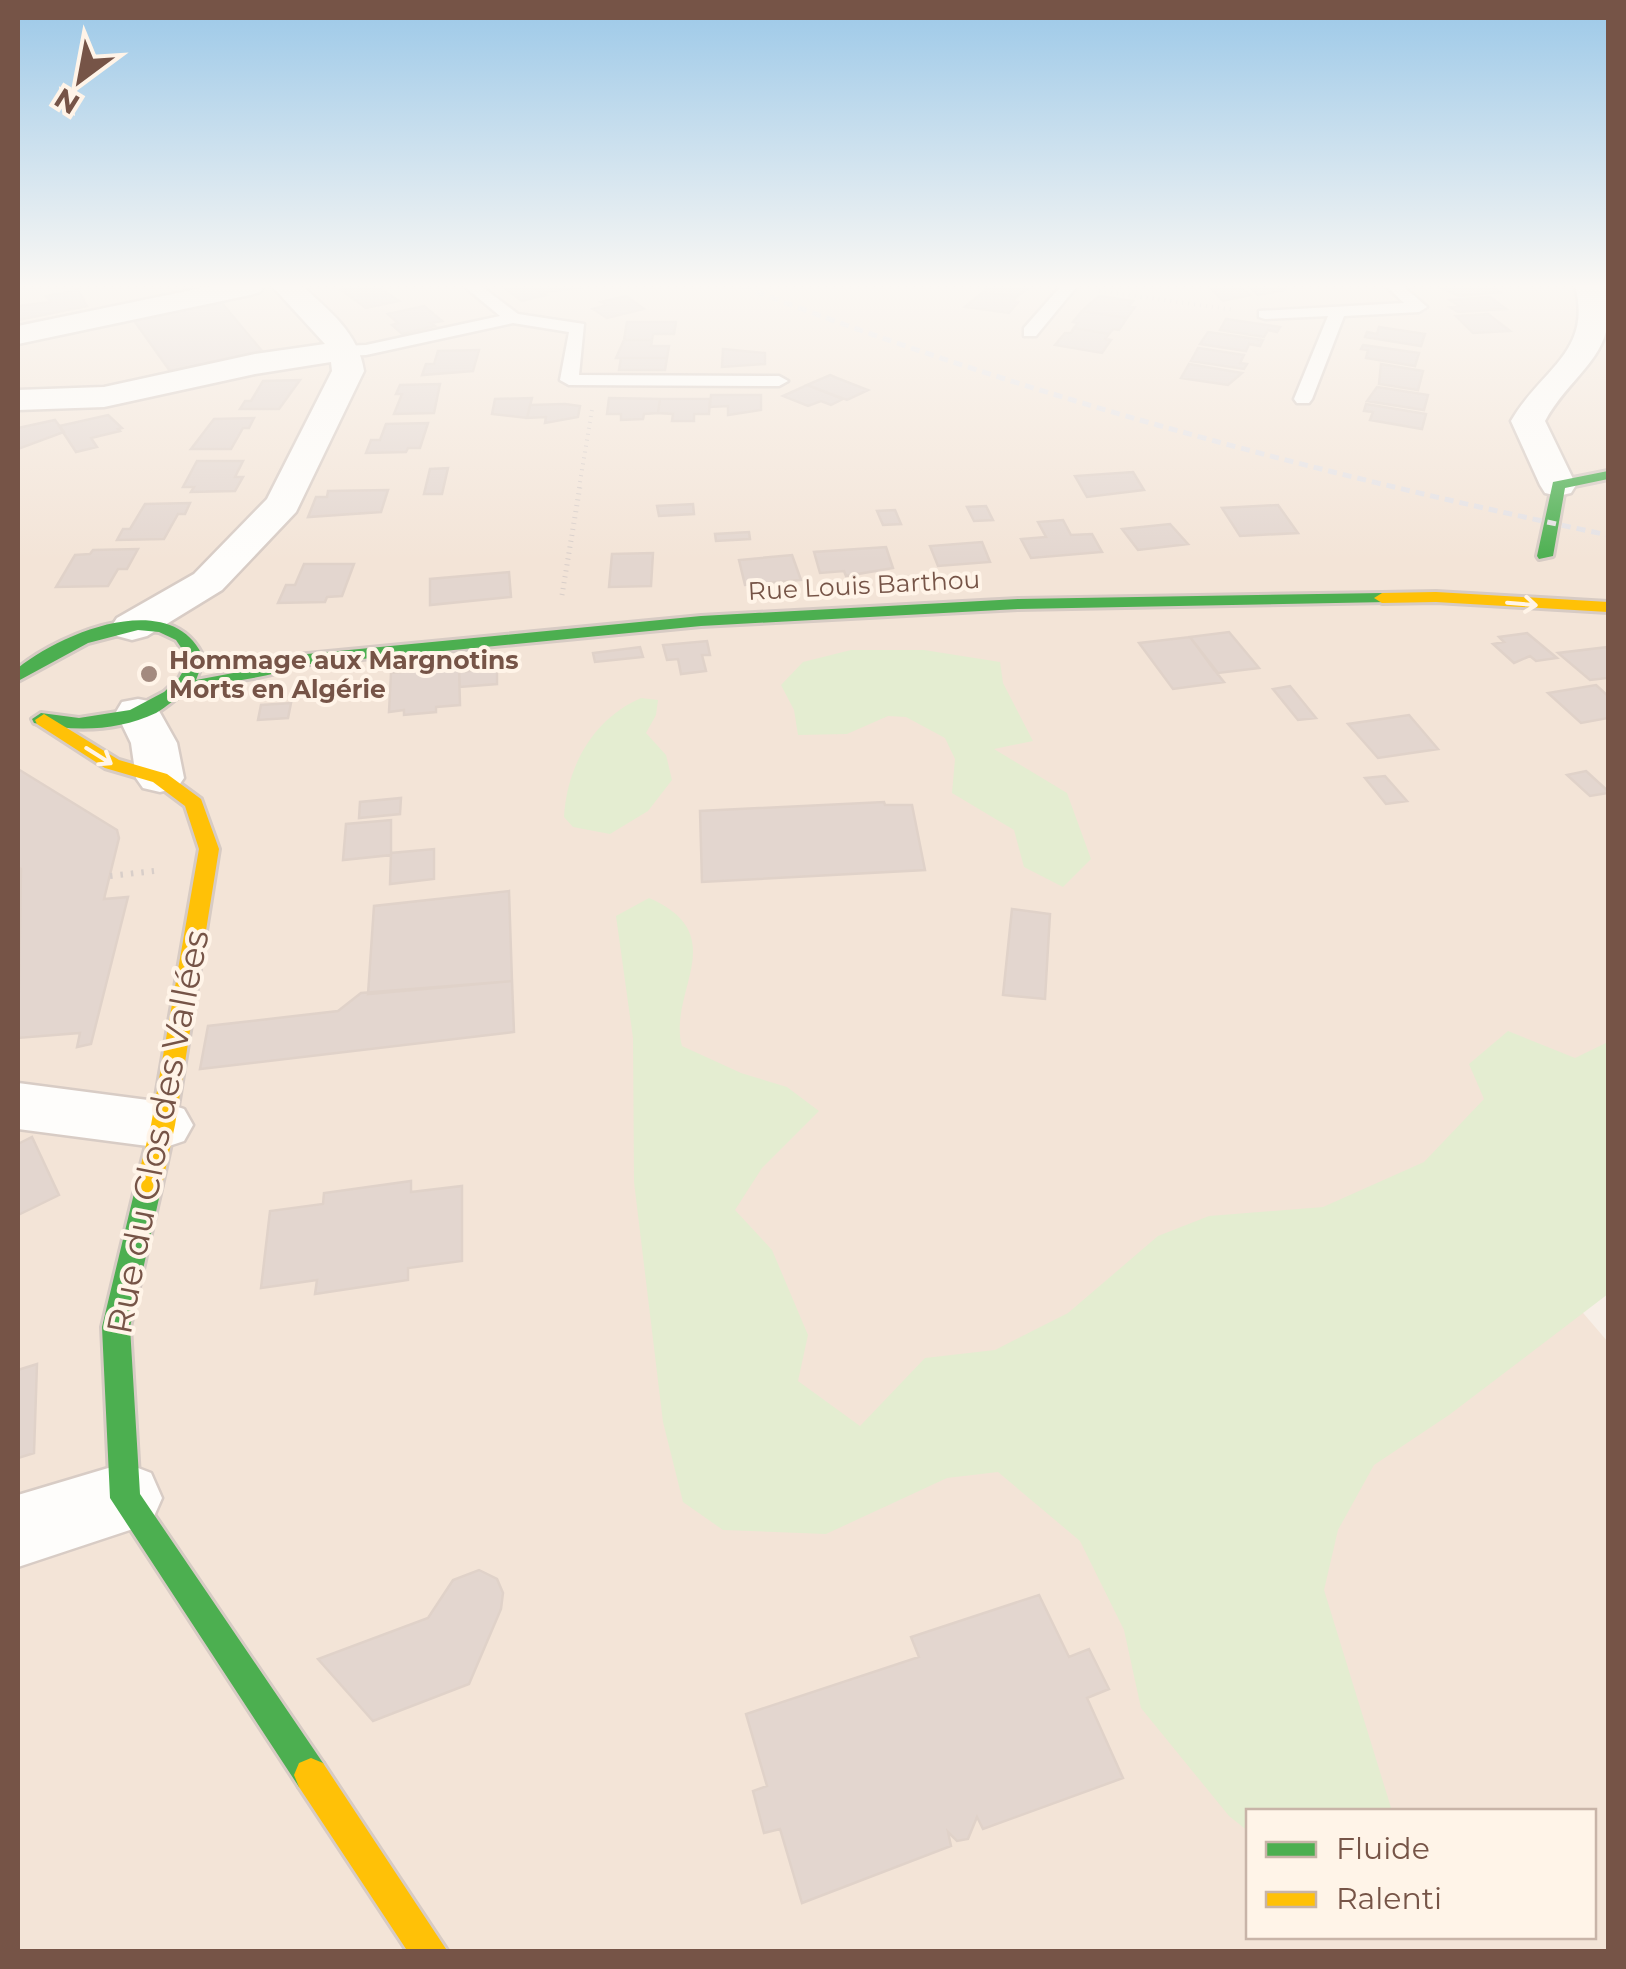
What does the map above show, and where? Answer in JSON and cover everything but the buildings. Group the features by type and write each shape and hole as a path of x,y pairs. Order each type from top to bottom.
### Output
{"main road":[{"path":"1546,563 1558,485 1608,475"},
{"path":"1436,597 1502,577"},
{"name":"Rue Louis Barthou","path":"33,716 89,724 138,712 181,688 271,671 297,660 755,618 1000,605 1436,597"},
{"path":"1436,597 1608,607"},
{"path":"20,669 45,650 72,638 132,627 160,629 196,645 196,665 181,688"},
{"name":"Rue Louis Barthou","path":"253,650 273,650 297,660"},
{"name":"Rue du Clos des Vallées","path":"33,716 112,764 160,778 194,803 208,849 163,1126 116,1327 125,1498"},
{"path":"125,1498 430,1952"}],"street":[{"path":"18,400 104,397 192,378"},
{"path":"132,627 208,582 283,504 345,378"},
{"path":"1558,378 1537,400 1528,421 1558,485"},
{"path":"1537,442 1608,475"},
{"path":"196,645 208,582"},
{"path":"138,712 154,744 160,778"},
{"path":"18,1106 163,1126"},
{"path":"18,1531 125,1498"}],"lane":[{"path":"569,378 779,381"},
{"path":"1303,399 1311,378"}],"path":[{"path":"556,636 596,381"}],"shaded area":[{"path":"18,378 1608,378 1608,1249 1560,1286 1608,1342 1608,1951 18,1951"}],"green space":[{"path":"851,650 924,650 1000,662 1003,683 1033,741 994,749 1067,793 1091,859 1063,887 1024,867 1014,830 952,793 955,759 945,738 906,717 888,716 847,734 798,735 794,710 781,685 803,662"},
{"path":"641,698 658,700 656,715 646,733 666,755 672,780 648,811 610,834 573,827 564,817 577,762 609,718"},
{"path":"649,898 674,913 688,929 693,947 682,1005 682,1046 741,1073 787,1087 819,1111 762,1168 735,1210 772,1250 808,1335 798,1381 860,1426 925,1358 995,1350 1068,1313 1158,1236 1209,1216 1323,1207 1424,1162 1484,1099 1469,1064 1508,1031 1575,1058 1608,1042 1608,1294 1449,1415 1374,1465 1338,1530 1324,1590 1391,1809 1246,1809 1246,1829 1229,1816 1141,1708 1124,1630 1080,1541 998,1472 947,1478 826,1534 723,1530 683,1502 663,1422 634,1182 633,1038 616,916"}],"railway":[{"path":"1002,378 1278,458 1608,535"}],"traffic: fast":[{"path":"1545,556 1558,485 1608,475"},
{"path":"181,688 271,671 297,660 701,621 1018,604 1382,598"},
{"path":"18,676 55,651 82,639 138,625 163,627 183,636 195,655 195,666 185,682 170,696 136,714 99,722 41,719"},
{"path":"149,1185 116,1327 125,1498 311,1775"}],"traffic: slow":[{"path":"1382,598 1436,597 1608,607"},
{"path":"44,720 112,764 160,778 194,803 209,849 163,1125 149,1185"},
{"path":"311,1775 430,1952"}],"place":[{"name":"Hommage aux Margnotins Morts en Algérie","path":"149,674"}]}
